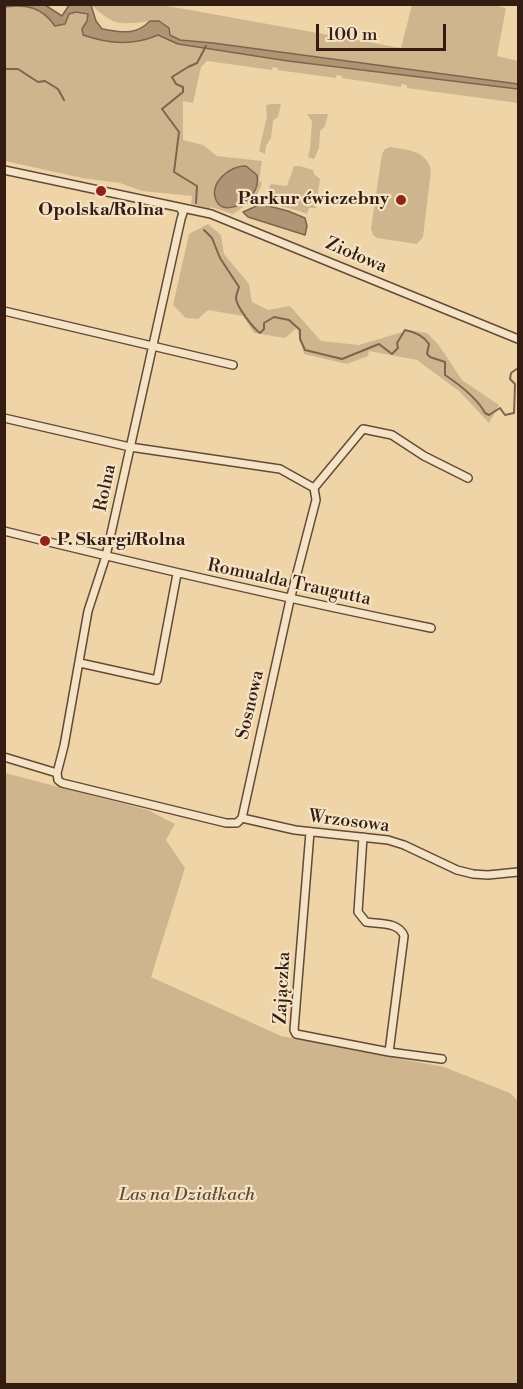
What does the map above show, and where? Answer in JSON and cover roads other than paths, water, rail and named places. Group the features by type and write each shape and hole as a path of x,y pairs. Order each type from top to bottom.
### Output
{"street":[{"name":"Ziołowa","path":"4,170 211,214 519,339"},
{"name":"Rolna","path":"57,774 80,663 88,611 106,556 183,213 180,208"},
{"path":"4,311 233,365"},
{"path":"4,418 130,447 280,469 314,488 363,429 392,435 423,456 468,478"},
{"name":"Sosnowa","path":"242,818 290,600 316,500 314,488"},
{"name":"Romualda Traugutta","path":"4,531 290,600 431,628"},
{"path":"80,663 157,680 177,574"},
{"name":"Wrzosowa","path":"4,757 57,774 58,780 62,783 222,822 235,824 242,818 310,832 363,837 404,845 457,870 473,874 519,872"},
{"name":"Zajączka","path":"310,832 294,1030 296,1034 389,1052 442,1059"},
{"path":"363,837 358,912 366,922 396,926 402,930 404,936 389,1052"}],"waterway":[{"path":"196,203 197,186 174,172 179,132 162,109 183,92 183,87 176,84 172,77 197,63 206,46"},
{"path":"4,69 18,69 38,82 45,81 58,89 64,100"},
{"path":"204,230 212,238 220,258 239,287 236,298 239,306 249,322 260,333 264,329 264,323 274,317 289,320 300,330 300,339 305,350 342,359 379,344 392,354 398,348 397,343 405,330 412,332 427,341 429,344 427,354 430,357 445,362 445,375 468,392 489,415 500,408 505,415 514,413 515,384 510,379 511,373 518,368"}],"place":[{"name":"Opolska/Rolna","path":"101,191"},
{"name":"Parkur ćwiczebny","path":"401,200"},
{"name":"P. Skargi/Rolna","path":"45,541"}],"park label":[{"name":"Las na Działkach","path":"187,1196"}]}
